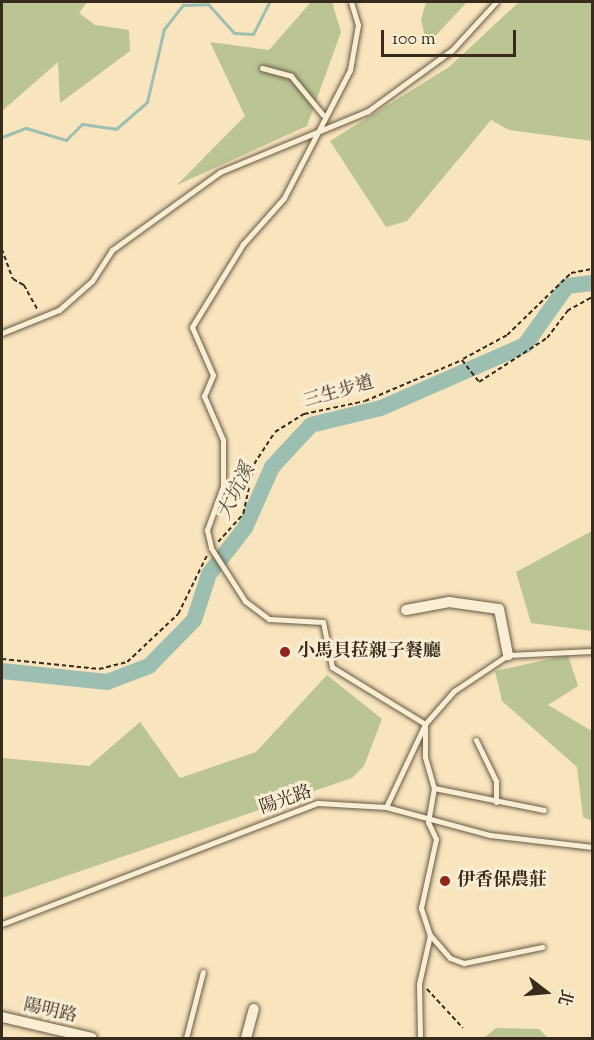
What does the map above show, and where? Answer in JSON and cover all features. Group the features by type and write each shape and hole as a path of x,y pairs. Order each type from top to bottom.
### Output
{"street":[{"path":"406,610 449,602 499,609 508,655"},
{"path":"246,1038 254,1009"},
{"name":"陽明路","path":"2,1017 92,1038"}],"lane":[{"path":"351,2 358,25 350,70 315,130 284,198 243,244 192,327 213,375 204,396 223,440 224,486 207,530 211,548 245,601 269,619 323,622 332,667 425,724"},
{"path":"2,333 58,310 92,281 112,250 220,172 315,130 368,111 452,50 496,2"},
{"path":"262,68 291,76 323,115"},
{"path":"386,807 425,724 454,691 508,655 592,651"},
{"path":"425,724 425,757 434,788 428,822 436,839 421,908 430,935 450,958 464,963 542,947"},
{"path":"476,740 496,780 496,802"},
{"path":"434,788 544,810"},
{"name":"陽光路","path":"2,924 318,803 386,807 428,822 592,847"},
{"path":"420,1038 418,984 430,935"},
{"path":"186,1038 202,972"}],"path":[{"path":"2,249 13,279 24,285 40,317"},
{"name":"三生步道","path":"2,659 99,669 127,662 177,614 211,548 243,514 254,464 276,432 304,414 365,401 462,360 507,335 571,273 592,268"},
{"path":"462,360 479,381 547,338 567,311 592,297"},
{"path":"418,984 437,995 463,1028"}],"green space":[{"path":"2,2 87,2 79,13 95,25 129,30 130,51 60,103 58,62 2,111"},
{"path":"311,2 332,2 341,32 307,126 177,185 245,116 210,42 269,50"},
{"path":"426,2 467,2 427,45 421,20"},
{"path":"519,2 592,2 592,141 509,130 491,120 407,221 386,227 330,141 449,67"},
{"path":"592,531 592,631 531,623 516,572"},
{"path":"568,655 578,686 548,705 592,731 592,821 583,817 577,767 502,701 495,671"},
{"path":"327,675 382,719 364,766 352,778 2,898 2,758 89,766 140,722 180,778 256,752"},
{"path":"496,1028 539,1029 548,1038 484,1038"}],"waterway":[{"path":"2,137 26,128 66,140 82,124 116,129 147,102 164,29 183,5 208,4 234,33 253,34 269,2"},
{"name":"大坑溪","path":"2,671 107,682 149,666 194,620 209,574 245,528 272,467 311,425 381,408 525,345 567,286 592,283"}],"place":[{"name":"小馬貝菈親子餐廳","path":"285,652"},
{"name":"伊香保農莊","path":"445,881"}]}
